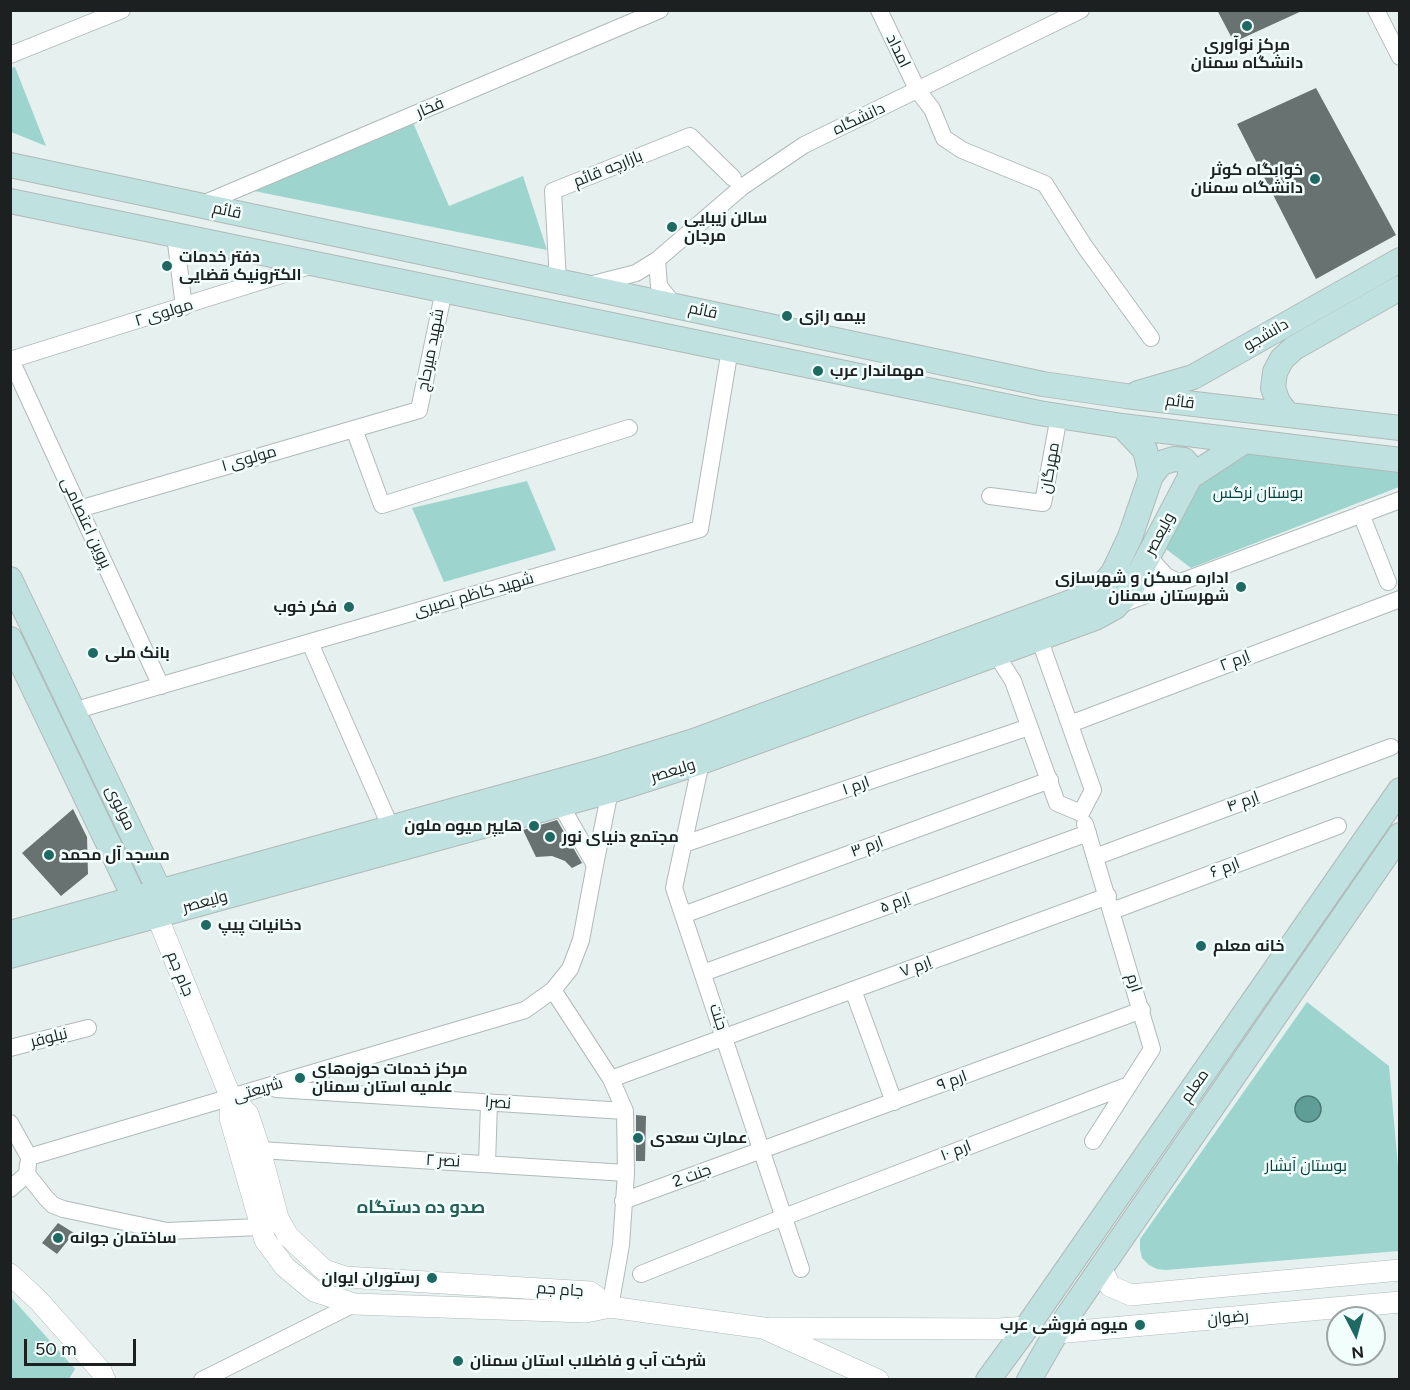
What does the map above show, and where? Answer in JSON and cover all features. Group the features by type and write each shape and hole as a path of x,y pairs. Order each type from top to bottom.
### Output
{"main road":[{"name":"قائم","path":"10,165 1043,384 1400,428"},
{"name":"قائم","path":"10,201 1059,416 1122,426 1400,460"},
{"name":"دانشجو","path":"1126,396 1192,377 1400,260"},
{"name":"دانشجو","path":"1288,415 1278,402 1274,388 1275,372 1282,358 1294,348 1400,288"},
{"path":"1122,426 1145,450 1150,476"},
{"name":"ولیعصر","path":"10,956 157,916 557,794 607,780 701,762 1095,618 1114,607 1130,591 1190,477 1245,441"},
{"path":"1150,476 1161,463 1174,459 1184,460 1190,467 1190,477"},
{"name":"ولیعصر","path":"607,780 694,741 1082,598 1101,587 1113,573 1130,537 1150,476"},
{"name":"مولوی","path":"10,579 160,892"},
{"name":"مولوی","path":"10,639 135,899 157,916"},
{"name":"معلم","path":"988,1380 1400,790"},
{"name":"ولیعصر","path":"10,933 391,828 557,794"},
{"name":"معلم","path":"1029,1380 1056,1333 1400,836"},
{"path":"157,916 160,892"}],"street":[{"path":"10,55 122,10"},
{"name":"فخار","path":"200,205 660,10"},
{"name":"امداد","path":"879,10 918,91 932,109 944,138 962,150 1045,184 1085,247 1152,338"},
{"name":"دانشگاه","path":"584,286 636,273 657,260 742,187 804,145 1081,10"},
{"path":"1376,10 1394,35 1400,57"},
{"name":"بازارچه قائم","path":"558,281 553,191 690,136 733,178"},
{"path":"175,235 184,307"},
{"path":"657,260 658,286 675,306"},
{"name":"مولوی ۲","path":"11,360 317,264"},
{"name":"شهید میرحاج","path":"419,410 444,290"},
{"name":"شهید کاظم نصیری","path":"73,711 700,529 730,349"},
{"name":"پروین اعتصامی","path":"11,360 161,686"},
{"name":"مولوی ۱","path":"80,509 419,410"},
{"name":"مهرگان","path":"990,496 1043,503 1059,416"},
{"path":"354,429 382,505 628,428"},
{"path":"1114,607 1400,500"},
{"path":"1361,514 1388,582"},
{"path":"1148,556 1166,576 1180,583"},
{"name":"اِرم ۲","path":"1070,723 1400,599"},
{"path":"996,654 1013,681 1050,780 1056,803 1081,813 1093,790 1039,638"},
{"path":"310,643 391,828"},
{"name":"ارم ۱","path":"684,844 1029,727"},
{"name":"اِرم ۴","path":"1095,857 1391,747"},
{"name":"جنت","path":"701,762 674,888 801,1269"},
{"name":"شریعتی","path":"29,1157 525,1010 553,990 570,969 581,940 607,780"},
{"name":"ارم ۳","path":"683,915 1050,780"},
{"path":"557,794 595,865"},
{"name":"ارم","path":"1081,813 1152,1049 1093,1141"},
{"name":"ارم ۶","path":"1110,904 1338,826"},
{"name":"اِرم ۵","path":"703,973 1088,833"},
{"name":"اِرم ۷","path":"611,1079 853,990 1110,904"},
{"name":"جام جم","path":"157,916 231,1098 248,1114 278,1218 288,1236 324,1270 345,1277 590,1292 610,1307"},
{"path":"553,990 611,1079 625,1111 626,1173 621,1245 610,1307 763,1328 999,1329 1027,1327"},
{"path":"853,990 894,1102"},
{"name":"ارم ۹","path":"762,1151 1142,1010"},
{"name":"نیلوفر","path":"10,1048 88,1028"},
{"name":"ارم ۱۰","path":"641,1274 1129,1084"},
{"name":"نصرا","path":"263,1089 625,1111"},
{"name":"جام جم","path":"231,1098 230,1118 265,1240 285,1268 314,1291 354,1304 586,1312 610,1307"},
{"path":"487,1164 489,1103"},
{"path":"10,1123 29,1157 27,1174 10,1190"},
{"name":"نصر ۲","path":"260,1150 626,1173"},
{"name":"جنت 2","path":"623,1201 762,1151"},
{"path":"27,1174 53,1205 63,1209 167,1231 260,1227"},
{"name":"رضوان","path":"1101,1268 1110,1286 1131,1295 1400,1270"},
{"path":"10,1274 39,1300 100,1377 121,1380"},
{"name":"رضوان","path":"1056,1333 1400,1302"},
{"path":"202,1380 354,1304"},
{"path":"763,1328 872,1378"}],"green space":[{"path":"15,67 46,146 11,132 11,68"},
{"path":"411,118 449,206 523,176 547,250 249,190"},
{"name":"بوستان نرگس","path":"1244,449 1399,469 1399,487 1191,568 1162,546 1209,468"},
{"path":"527,481 556,550 444,582 412,508"},
{"name":"بوستان آبشار","path":"1307,1002 1389,1066 1399,1177 1399,1251 1166,1270 1149,1265 1142,1258 1140,1239"},
{"path":"10,1296 75,1369 69,1379 11,1379"}],"shaded area":[{"path":"1308,1096 1317,1100 1321,1109 1317,1118 1308,1122 1299,1118 1295,1109 1299,1100"}],"building":[{"name":"مرکز نوآوری دانشگاه سمنان","path":"1217,10 1304,10 1234,42"},
{"name":"خوابگاه کوثر دانشگاه سمنان","path":"1316,88 1396,235 1316,279 1237,124"},
{"path":"73,809 87,837 88,874 61,896 22,853"},
{"name":"مجتمع دنیای نور","path":"557,820 582,863 572,868 565,861 552,856 536,857 523,830"},
{"name":"عمارت سعدی","path":"636,1115 646,1116 645,1161 636,1161"},
{"name":"ساختمان جوانه","path":"58,1223 74,1233 57,1254 42,1243"}],"place":[{"name":"مرکز نوآوری دانشگاه سمنان","path":"1247,26"},
{"name":"خوابگاه کوثر دانشگاه سمنان","path":"1315,179"},
{"name":"سالن زیبایی مرجان","path":"672,227"},
{"name":"دفتر خدمات الکترونیک قضایی","path":"167,266"},
{"name":"بیمه رازی","path":"787,316"},
{"name":"مهماندار عرب","path":"818,371"},
{"name":"اداره مسکن و شهرسازی شهرستان سمنان","path":"1241,587"},
{"name":"فکر خوب","path":"349,607"},
{"name":"بانک ملی","path":"93,653"},
{"name":"هایپر میوه ملون","path":"534,826"},
{"name":"مجتمع دنیای نور","path":"550,837"},
{"name":"مسجد آل محمد","path":"49,855"},
{"name":"دخانیات پیپ","path":"206,925"},
{"name":"خانه معلم","path":"1201,946"},
{"name":"مرکز خدمات حوزه‌های علمیه استان سمنان","path":"300,1078"},
{"name":"عمارت سعدی","path":"638,1138"},
{"name":"ساختمان جوانه","path":"58,1238"},
{"name":"رستوران ایوان","path":"432,1278"},
{"name":"میوه فروشی عرب","path":"1140,1325"},
{"name":"شرکت آب و فاضلاب استان سمنان","path":"458,1361"}],"district":[{"name":"صدو ده دستگاه","path":"421,1208"}]}
